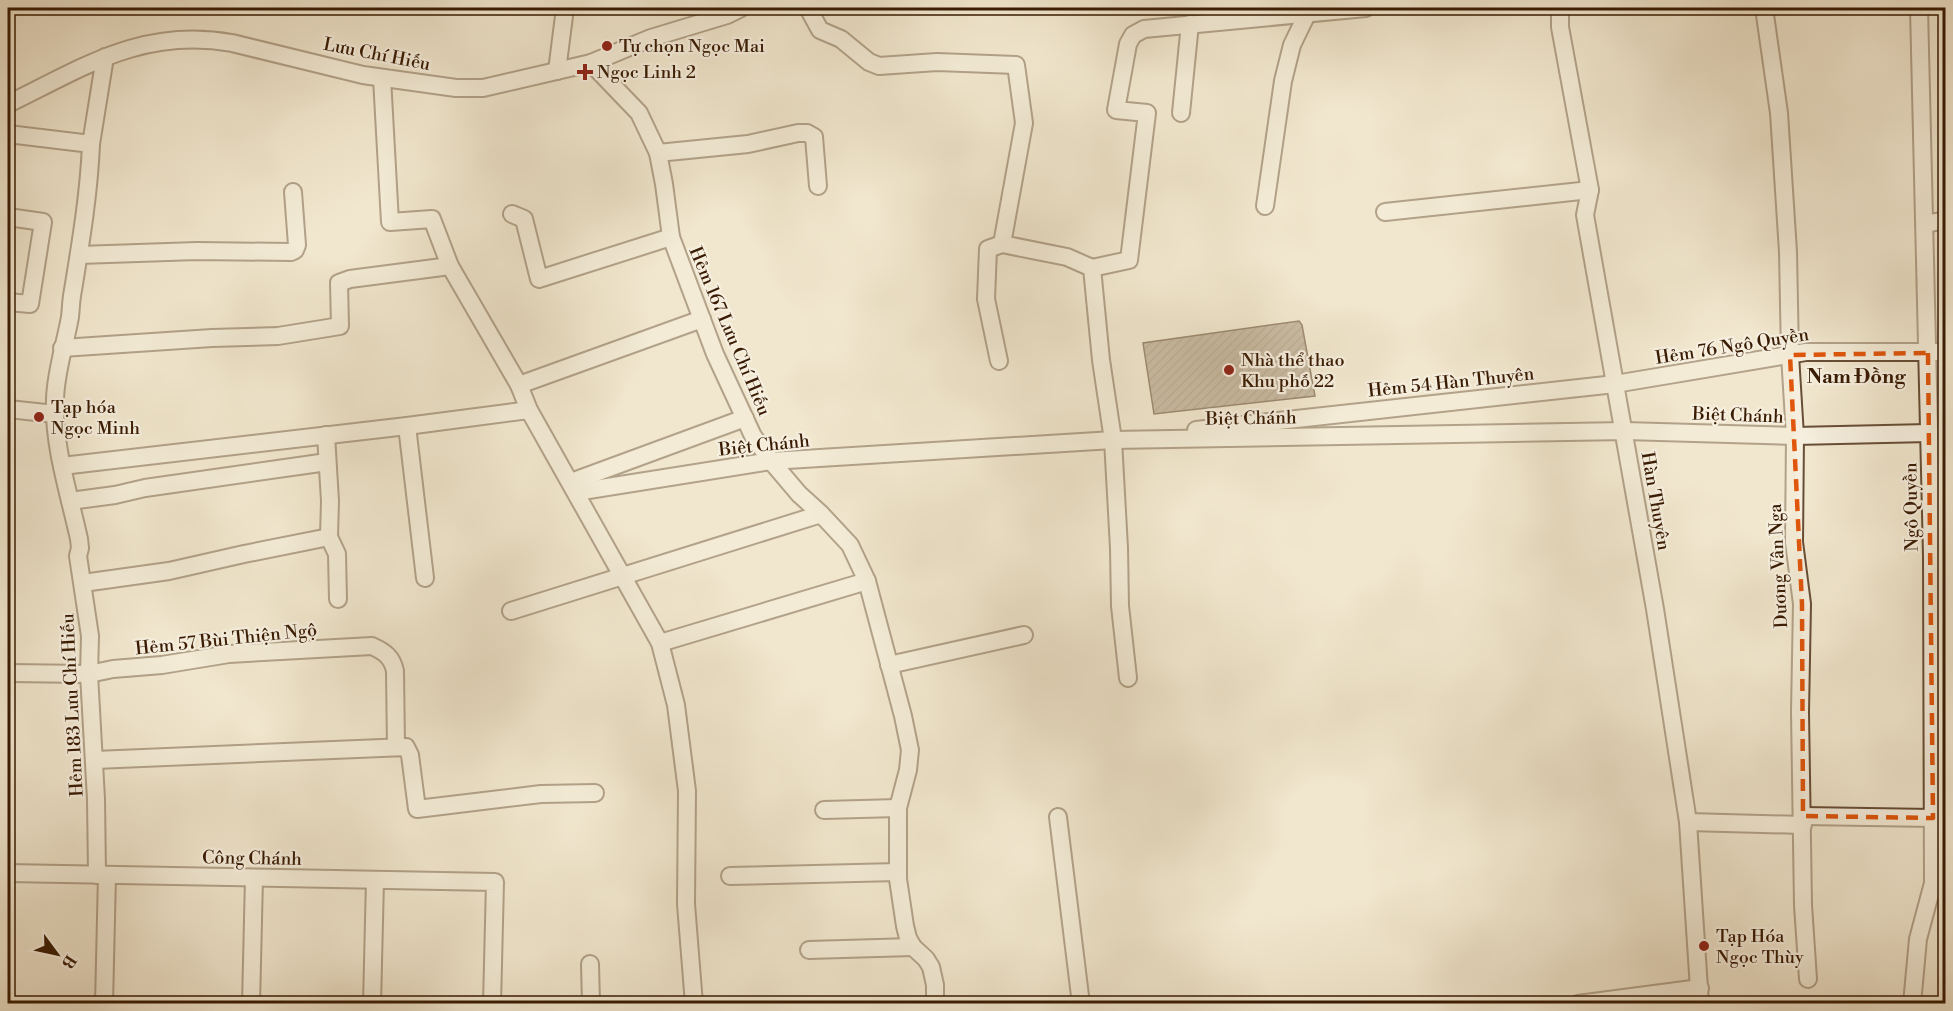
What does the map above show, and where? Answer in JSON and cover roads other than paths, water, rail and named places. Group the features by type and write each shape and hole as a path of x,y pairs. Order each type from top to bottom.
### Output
{"street":[{"path":"557,71 565,8"},
{"name":"Lưu Chí Hiếu","path":"8,104 105,57 151,42 178,39 214,40 382,78 469,89 483,88 591,63 651,38 727,15 741,8"},
{"path":"808,8 820,30 841,39 869,62 879,66 937,62 1016,65 1024,123 1002,244"},
{"path":"999,361 986,299 988,249 1002,244 1067,257 1092,268 1129,260 1147,113 1116,110 1128,45 1133,35 1144,29 1366,8"},
{"name":"Hàn Thuyên","path":"1560,8 1560,27 1590,190 1585,214 1625,431 1688,822 1700,996"},
{"name":"Dương Vân Nga","path":"1764,8 1779,112 1788,252 1790,355 1795,436 1794,542 1802,604 1800,712 1803,904 1808,979"},
{"name":"Ngô Quyền","path":"1912,1004 1918,939 1939,885 1933,818 1938,505 1929,433 1919,8"},
{"path":"1266,206 1283,81 1292,45 1308,12"},
{"path":"1181,113 1190,24"},
{"name":"Hẻm 183 Lưu Chí Hiếu","path":"104,1004 102,875 89,674 90,636 78,556 79,538 62,466 55,397 62,348 70,318 105,57"},
{"name":"Hẻm 167 Lưu Chí Hiếu","path":"591,63 639,113 658,153 671,237 715,354 753,436 799,494 850,545 867,582 910,750 908,770 897,807 898,872 905,926 913,947"},
{"path":"382,78 390,222 432,219 450,266 519,385 529,410 660,643 676,705 685,774 686,904 694,1004"},
{"path":"658,153 738,146 807,133 814,137 818,186"},
{"path":"8,134 92,144"},
{"path":"1385,212 1590,190"},
{"path":"79,255 197,251 291,252 297,245 293,192"},
{"path":"512,214 524,219 539,279 671,237"},
{"path":"8,217 43,222 30,304 8,302"},
{"path":"1925,224 1946,220"},
{"path":"62,348 278,336 340,326 338,286 341,281 450,266"},
{"path":"1092,268 1101,360 1113,440 1120,606 1128,678"},
{"path":"519,385 702,319"},
{"name":"Hẻm 76 Ngô Quyền","path":"1615,384 1806,352 1946,352"},
{"name":"Hẻm 54 Hàn Thuyên","path":"1113,440 1615,384"},
{"path":"8,409 55,414"},
{"path":"62,466 529,410"},
{"path":"573,487 745,418"},
{"path":"407,426 426,578"},
{"name":"Biệt Chánh","path":"573,487 771,461 1113,440 1625,431 1795,436 1929,433"},
{"path":"326,435 329,537 337,554 338,600"},
{"path":"69,501 327,462"},
{"path":"511,611 821,514"},
{"path":"82,583 169,571 329,537"},
{"path":"660,643 867,582"},
{"path":"889,666 1024,635"},
{"name":"Hẻm 57 Bùi Thiện Ngộ","path":"8,674 89,674 229,654 372,646 385,652 392,660 395,671 396,747"},
{"path":"94,760 406,747 410,755 417,809 542,794 595,793"},
{"path":"824,810 897,807"},
{"path":"1058,817 1081,1004"},
{"path":"1688,822 1933,818"},
{"path":"730,876 898,872"},
{"name":"Công Chánh","path":"8,873 495,882 492,1004"},
{"path":"251,1004 254,878"},
{"path":"372,1004 375,880"},
{"path":"809,950 913,947 926,959 931,968 935,1004"},
{"path":"590,964 591,1004"},
{"path":"1578,1004 1700,996"}],"place":[{"name":"Tự chọn Ngọc Mai","path":"607,46"},
{"name":"Ngọc Linh 2","path":"585,72"},
{"name":"Nhà thể thao Khu phố 22","path":"1229,370"},
{"name":"Tạp hóa Ngọc Minh","path":"39,417"},
{"name":"Tạp Hóa Ngọc Thùy","path":"1704,946"}],"district":[{"name":"Nam Đồng","path":"1856,376"}]}
